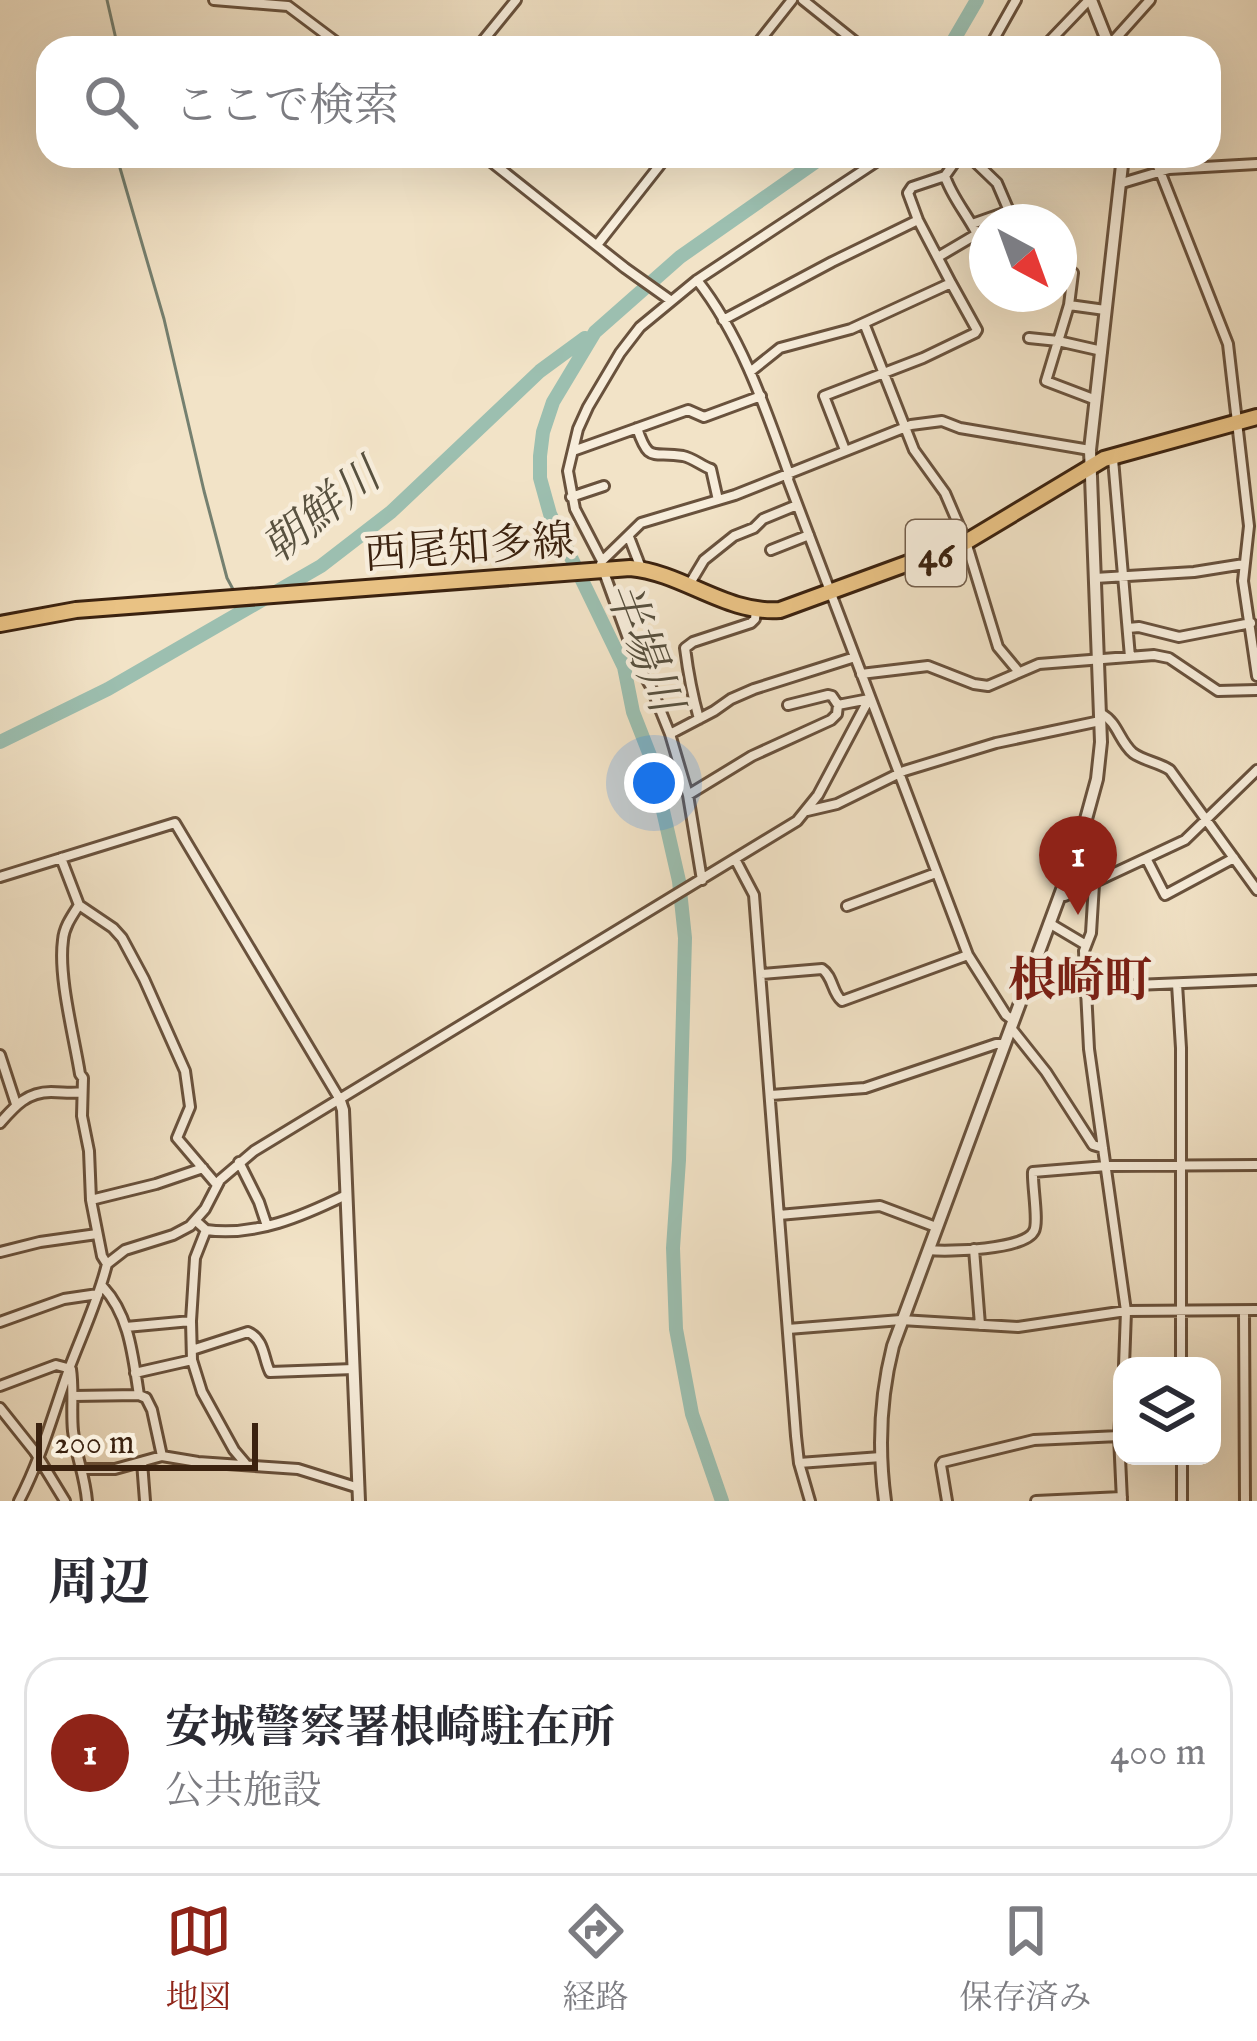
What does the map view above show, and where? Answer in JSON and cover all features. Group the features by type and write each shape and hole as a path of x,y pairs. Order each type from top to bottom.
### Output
{"main road":[{"name":"46","path":"756,610 780,610 966,542 1113,457 1257,417"},
{"name":"西尾知多線","path":"0,624 76,610 599,567 642,569 756,610"}],"street":[{"path":"214,0 288,6 328,36"},
{"path":"486,36 515,0"},
{"path":"764,36 792,0"},
{"path":"803,0 848,36"},
{"path":"996,36 1016,0"},
{"path":"1055,36 1090,0 1105,36"},
{"path":"1119,36 1150,0"},
{"path":"1221,167 1257,164"},
{"path":"499,168 668,300"},
{"path":"597,245 658,168"},
{"path":"700,881 688,795 670,734 571,497 572,451 588,407 610,368 640,327 668,300 867,168"},
{"path":"845,450 824,395 976,333 918,220 908,190 945,176 951,168"},
{"path":"981,168 997,183 1006,204"},
{"path":"886,1501 881,1457 886,1381 901,1320 1084,827 1097,779 1102,717 1090,450 1123,168"},
{"path":"1159,168 1225,332 1252,550 1244,564 1243,581 1257,676"},
{"path":"1122,183 1160,171 1202,168"},
{"path":"945,176 969,218"},
{"path":"723,320 918,220"},
{"path":"938,257 969,239"},
{"path":"697,280 761,396 808,536 968,956 1093,1145 1103,1148"},
{"path":"750,372 780,348 844,332 951,283"},
{"path":"1077,306 1107,310"},
{"path":"1067,312 1046,381 1096,400"},
{"path":"864,323 914,450 945,493 966,542 998,647 1018,671"},
{"path":"1029,338 1102,351"},
{"path":"572,451 688,410 704,418 761,396"},
{"path":"599,567 641,524 789,474 905,427 942,422 1090,450"},
{"path":"638,428 650,453 686,457 711,469 718,500"},
{"path":"1113,457 1130,657"},
{"path":"571,497 604,486"},
{"path":"689,585 704,560 734,536 797,505"},
{"path":"770,550 808,536"},
{"path":"629,537 642,569"},
{"path":"1095,578 1244,564"},
{"path":"699,719 686,672 685,648 751,623 756,610"},
{"path":"1128,628 1179,637 1251,623"},
{"path":"861,674 928,666 988,686 1018,671 1058,661 1162,655 1218,692 1257,690"},
{"path":"670,734 754,689 855,657"},
{"path":"788,705 828,695 838,705"},
{"path":"838,705 869,699"},
{"path":"20,1501 39,1460 107,1264 125,1250 173,1235 196,1221 217,1185 239,1162 789,826 818,795 869,699"},
{"path":"688,795 752,756 830,720 838,705"},
{"path":"807,811 837,804 899,774 996,743 1102,717 1113,721 1138,757 1170,770 1257,890"},
{"path":"1059,896 1185,840 1257,770"},
{"path":"0,877 175,823 343,1110 359,1495 298,1469 162,1456 115,1468 82,1469"},
{"path":"1147,860 1166,895 1234,857"},
{"path":"61,858 79,905 122,938 144,979 185,1071 190,1108 177,1138 217,1185"},
{"path":"735,859 754,891 799,1462 810,1501"},
{"path":"847,906 936,873"},
{"path":"1094,884 1086,946 1089,1049 1126,1311 1124,1357"},
{"path":"79,905 63,940 66,983 83,1078 91,1201 107,1264"},
{"path":"1049,923 1086,946"},
{"path":"761,974 822,969 842,1001 968,956"},
{"path":"1086,987 1257,980"},
{"path":"1177,984 1181,1357"},
{"path":"771,1095 865,1088 1004,1044"},
{"path":"0,1055 16,1104"},
{"path":"0,1123 32,1094 83,1091"},
{"path":"239,1162 267,1226"},
{"path":"927,1249 1002,1246 1032,1234 1033,1172 1106,1166 1257,1165"},
{"path":"91,1201 203,1168"},
{"path":"196,1221 206,1230 226,1233 267,1226 346,1196"},
{"path":"779,1214 880,1206 936,1227"},
{"path":"206,1230 195,1258 192,1355 202,1392 245,1464"},
{"path":"0,1252 97,1234"},
{"path":"974,1249 980,1324"},
{"path":"0,1322 101,1290 111,1296 126,1327 139,1395"},
{"path":"1244,1310 1245,1501"},
{"path":"788,1329 901,1320 1032,1326 1126,1311 1257,1310"},
{"path":"126,1327 191,1321"},
{"path":"135,1372 248,1332 262,1345 270,1372 354,1369"},
{"path":"0,1386 56,1365 69,1368 73,1426 87,1501"},
{"path":"73,1396 146,1398 162,1456"},
{"path":"0,1408 65,1501"},
{"path":"947,1501 940,1465 944,1462 1034,1439 1113,1436"},
{"path":"799,1462 881,1457"},
{"path":"142,1462 145,1501"},
{"path":"1036,1501 1122,1499 1120,1465"},
{"path":"1182,1465 1182,1501"}],"waterway":[{"path":"107,0 115,36"},
{"path":"279,0 285,0"},
{"name":"半場川","path":"956,36 977,0"},
{"path":"120,168 164,319 227,578 235,593"},
{"name":"半場川","path":"722,1501 692,1414 676,1329 673,1248 685,938 679,881 624,667 550,514 540,478 540,456 553,402 595,332 680,257 807,168"},
{"name":"朝鮮川","path":"0,742 108,689 321,566 391,512 540,371 585,338"},
{"path":"239,602 243,612"}],"place":[{"name":"安城警察署根崎駐在所","path":"1078,915"}],"district":[{"name":"根崎町","path":"1080,979"}]}
